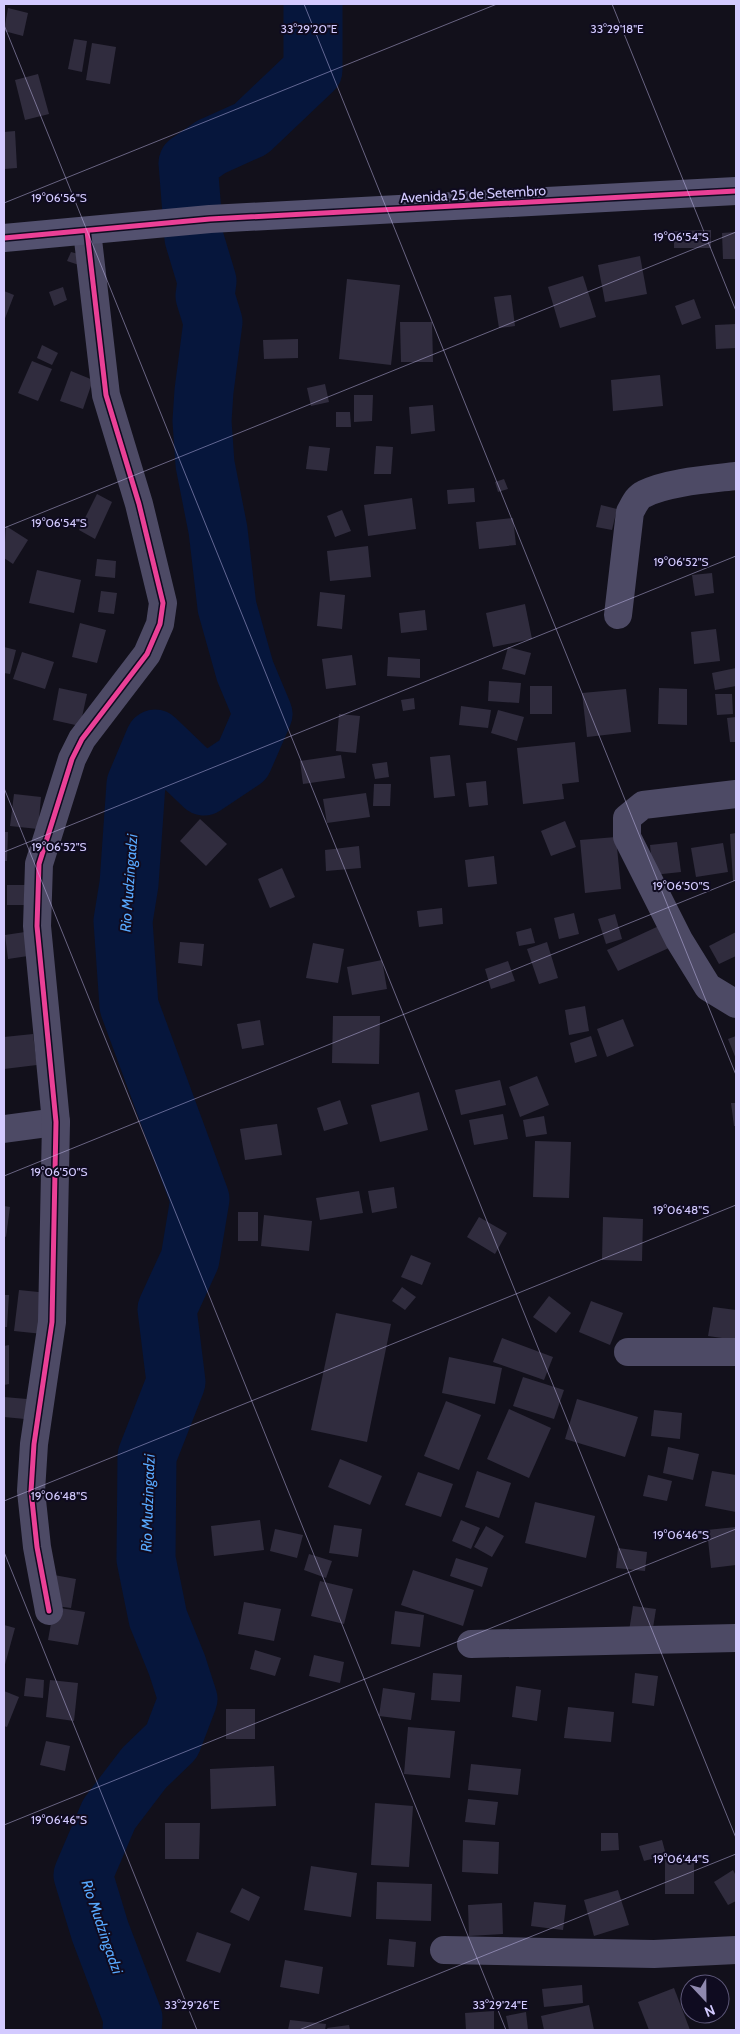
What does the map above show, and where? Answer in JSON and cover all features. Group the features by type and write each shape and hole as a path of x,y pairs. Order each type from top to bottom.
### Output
{"street":[{"name":"Avenida 25 de Setembro","path":"4,238 133,228 210,219 736,190"},
{"path":"49,1611 37,1546 31,1491 34,1444 52,1322 56,1122 37,926 39,864 72,759 82,739 147,654 160,624 163,603 139,504 106,395 87,231"},
{"path":"618,614 630,512 636,501 644,494 691,481 736,476"},
{"path":"736,794 643,805 626,818 628,837 679,940 708,988 736,1004"},
{"path":"4,1129 56,1122"},
{"path":"628,1352 736,1352"},
{"path":"470,1644 736,1638"},
{"path":"444,1950 654,1954 736,1950"}],"building":[{"path":"8,8 28,13 23,36 4,31"},
{"path":"74,39 87,41 82,72 68,69"},
{"path":"92,43 116,47 110,84 86,80"},
{"path":"38,74 49,114 25,120 15,80"},
{"path":"15,131 17,168 4,169 4,132"},
{"path":"711,230 711,248 674,248 674,231"},
{"path":"736,232 736,259 723,259 722,233"},
{"path":"71,252 82,255 79,265 67,261"},
{"path":"640,256 647,294 605,302 598,265"},
{"path":"583,276 596,317 560,328 548,287"},
{"path":"347,279 400,285 391,365 339,359"},
{"path":"63,287 67,300 54,306 49,292"},
{"path":"4,291 14,295 4,321"},
{"path":"511,295 515,326 499,328 494,297"},
{"path":"694,299 701,318 682,325 675,306"},
{"path":"400,322 432,322 433,362 401,362"},
{"path":"736,324 736,348 716,349 715,325"},
{"path":"298,339 298,358 264,359 263,340"},
{"path":"42,345 58,353 52,365 37,358"},
{"path":"32,361 52,369 38,401 18,393"},
{"path":"71,371 93,380 83,409 60,401"},
{"path":"660,375 663,406 613,411 611,380"},
{"path":"325,384 329,402 311,406 307,388"},
{"path":"354,395 373,395 372,421 354,422"},
{"path":"433,405 435,431 411,434 409,407"},
{"path":"336,412 350,412 351,427 336,427"},
{"path":"309,446 330,448 327,471 306,469"},
{"path":"376,446 393,447 391,474 374,474"},
{"path":"504,479 508,489 498,492 495,482"},
{"path":"474,488 475,502 448,504 447,490"},
{"path":"97,494 112,502 95,539 79,530"},
{"path":"412,498 416,529 368,536 364,505"},
{"path":"601,505 617,509 612,530 596,527"},
{"path":"342,510 351,531 335,537 327,516"},
{"path":"513,518 516,545 479,549 476,522"},
{"path":"6,526 28,540 13,564 4,558"},
{"path":"368,546 371,577 330,581 327,551"},
{"path":"97,559 116,561 115,578 95,576"},
{"path":"37,570 81,580 74,613 29,603"},
{"path":"712,573 714,593 695,596 692,575"},
{"path":"101,591 117,593 114,614 98,612"},
{"path":"320,592 345,595 342,629 317,626"},
{"path":"525,604 532,639 493,647 486,613"},
{"path":"425,610 427,630 401,633 399,613"},
{"path":"80,623 106,630 97,663 72,657"},
{"path":"716,629 720,661 694,664 691,632"},
{"path":"4,647 16,650 10,674 4,673"},
{"path":"508,647 531,653 525,675 502,669"},
{"path":"22,652 54,662 45,689 13,679"},
{"path":"352,655 356,685 326,689 322,659"},
{"path":"388,657 420,659 420,678 387,676"},
{"path":"736,668 736,686 715,690 712,673"},
{"path":"489,681 521,683 519,703 488,701"},
{"path":"530,686 552,686 552,714 530,714"},
{"path":"59,688 87,694 80,726 53,720"},
{"path":"659,688 687,689 687,725 658,724"},
{"path":"626,689 631,732 587,737 582,693"},
{"path":"715,694 732,694 733,714 717,715"},
{"path":"414,698 415,709 403,711 401,700"},
{"path":"461,706 491,710 488,728 459,725"},
{"path":"498,710 524,717 517,741 491,733"},
{"path":"339,714 360,716 356,753 336,751"},
{"path":"736,717 736,742 730,742 727,718"},
{"path":"575,742 579,782 562,784 564,799 523,804 517,748"},
{"path":"341,755 345,778 303,784 300,761"},
{"path":"450,755 455,796 434,798 430,757"},
{"path":"387,762 389,777 375,779 372,764"},
{"path":"486,781 488,805 469,807 466,783"},
{"path":"374,784 391,784 390,806 373,806"},
{"path":"366,793 370,817 327,823 323,799"},
{"path":"14,794 41,797 38,829 10,826"},
{"path":"200,819 227,844 206,866 180,841"},
{"path":"565,821 576,847 551,856 541,831"},
{"path":"4,832 8,832 7,861 4,861"},
{"path":"736,833 736,881 733,881 730,834"},
{"path":"616,837 621,889 585,893 580,840"},
{"path":"677,842 681,872 653,875 650,845"},
{"path":"723,843 728,872 696,877 691,848"},
{"path":"359,846 361,868 326,871 325,850"},
{"path":"494,856 497,884 468,887 465,860"},
{"path":"282,868 295,897 270,908 258,879"},
{"path":"7,885 25,885 24,905 7,905"},
{"path":"442,908 443,924 419,927 417,911"},
{"path":"574,913 579,934 559,939 554,918"},
{"path":"615,914 622,939 606,944 598,919"},
{"path":"661,925 671,947 618,971 607,950"},
{"path":"531,928 535,943 519,946 516,932"},
{"path":"25,932 28,956 8,959 5,935"},
{"path":"736,932 736,956 719,964 709,946"},
{"path":"180,942 204,944 202,966 178,963"},
{"path":"547,942 558,978 539,984 527,949"},
{"path":"313,943 344,949 338,983 306,978"},
{"path":"382,960 387,989 352,995 347,967"},
{"path":"508,961 515,981 491,989 485,969"},
{"path":"585,1006 589,1031 569,1035 565,1010"},
{"path":"333,1016 380,1016 379,1064 332,1063"},
{"path":"623,1019 634,1046 607,1057 597,1029"},
{"path":"260,1020 264,1045 242,1049 237,1024"},
{"path":"33,1034 37,1065 4,1069 4,1037"},
{"path":"591,1036 597,1056 575,1063 570,1043"},
{"path":"736,1036 736,1059 728,1039"},
{"path":"537,1076 549,1105 520,1117 509,1087"},
{"path":"500,1080 506,1105 461,1115 455,1090"},
{"path":"419,1092 428,1130 380,1142 371,1105"},
{"path":"340,1100 348,1124 324,1131 317,1108"},
{"path":"731,1103 736,1103 736,1126 734,1126"},
{"path":"503,1114 508,1139 474,1145 469,1120"},
{"path":"544,1116 547,1134 526,1137 523,1120"},
{"path":"277,1124 282,1155 245,1160 240,1129"},
{"path":"535,1141 571,1142 569,1198 533,1197"},
{"path":"394,1187 397,1208 372,1213 368,1191"},
{"path":"359,1191 363,1213 320,1220 316,1198"},
{"path":"4,1206 10,1207 6,1237 4,1236"},
{"path":"238,1212 258,1212 258,1241 238,1241"},
{"path":"264,1215 312,1221 309,1251 261,1246"},
{"path":"479,1217 507,1233 495,1254 467,1237"},
{"path":"603,1217 643,1219 642,1261 602,1260"},
{"path":"411,1255 431,1263 422,1285 401,1277"},
{"path":"402,1287 416,1297 405,1310 392,1301"},
{"path":"19,1290 48,1293 43,1334 14,1331"},
{"path":"4,1295 9,1295 7,1327 4,1327"},
{"path":"549,1296 571,1313 556,1333 533,1317"},
{"path":"591,1301 623,1313 610,1345 579,1332"},
{"path":"713,1307 736,1310 736,1340 708,1336"},
{"path":"336,1313 391,1324 367,1442 311,1430"},
{"path":"502,1338 553,1357 544,1380 493,1362"},
{"path":"9,1345 9,1384 4,1385 4,1346"},
{"path":"449,1357 502,1368 495,1404 442,1393"},
{"path":"523,1377 564,1390 554,1419 513,1406"},
{"path":"4,1397 27,1399 25,1419 4,1417"},
{"path":"577,1399 638,1417 625,1457 565,1439"},
{"path":"446,1401 481,1415 459,1470 424,1456"},
{"path":"509,1409 551,1428 529,1478 487,1459"},
{"path":"654,1410 682,1413 680,1439 651,1436"},
{"path":"668,1447 699,1454 693,1480 663,1473"},
{"path":"340,1459 382,1476 370,1505 328,1487"},
{"path":"477,1471 511,1483 499,1518 465,1507"},
{"path":"712,1471 736,1475 736,1512 705,1506"},
{"path":"418,1472 453,1484 441,1517 405,1505"},
{"path":"648,1475 672,1481 667,1501 643,1496"},
{"path":"535,1502 595,1516 586,1558 525,1543"},
{"path":"260,1520 264,1550 214,1556 211,1526"},
{"path":"461,1520 480,1528 471,1549 452,1541"},
{"path":"334,1525 362,1529 358,1557 329,1553"},
{"path":"486,1526 504,1536 492,1557 474,1547"},
{"path":"736,1527 736,1565 711,1568 707,1530"},
{"path":"275,1529 303,1535 297,1558 270,1551"},
{"path":"618,1548 647,1552 645,1571 616,1568"},
{"path":"309,1554 332,1561 326,1578 304,1570"},
{"path":"456,1558 488,1568 482,1587 450,1576"},
{"path":"413,1570 474,1590 463,1626 401,1605"},
{"path":"54,1575 76,1579 71,1608 49,1605"},
{"path":"320,1581 353,1589 344,1624 311,1616"},
{"path":"244,1602 281,1609 274,1641 238,1634"},
{"path":"633,1606 656,1609 652,1634 629,1631"},
{"path":"54,1607 85,1612 78,1645 48,1640"},
{"path":"395,1611 424,1615 420,1647 391,1644"},
{"path":"4,1625 15,1628 4,1668"},
{"path":"255,1650 281,1658 275,1676 250,1669"},
{"path":"314,1655 344,1662 340,1683 309,1676"},
{"path":"433,1673 462,1675 460,1702 431,1700"},
{"path":"635,1673 658,1676 654,1706 632,1703"},
{"path":"26,1678 44,1680 43,1698 24,1696"},
{"path":"50,1680 78,1683 74,1721 46,1717"},
{"path":"516,1686 541,1690 537,1721 512,1717"},
{"path":"383,1688 415,1693 411,1720 379,1716"},
{"path":"4,1691 19,1697 7,1727 4,1726"},
{"path":"568,1707 614,1712 611,1742 564,1738"},
{"path":"226,1709 255,1709 255,1739 226,1739"},
{"path":"408,1727 455,1731 450,1778 404,1774"},
{"path":"46,1741 70,1746 65,1771 40,1765"},
{"path":"471,1764 521,1769 518,1795 468,1790"},
{"path":"274,1766 276,1806 211,1809 210,1769"},
{"path":"468,1799 498,1802 495,1825 465,1822"},
{"path":"375,1803 413,1806 409,1867 371,1865"},
{"path":"165,1823 200,1823 199,1859 165,1859"},
{"path":"601,1833 618,1833 619,1850 601,1851"},
{"path":"463,1840 499,1842 498,1874 462,1872"},
{"path":"662,1840 666,1855 644,1861 639,1846"},
{"path":"665,1859 694,1859 694,1894 665,1894"},
{"path":"311,1866 357,1873 351,1917 304,1910"},
{"path":"733,1870 736,1876 736,1901 728,1905 714,1882"},
{"path":"377,1882 432,1884 431,1921 376,1919"},
{"path":"242,1888 260,1897 249,1921 230,1912"},
{"path":"618,1890 629,1925 594,1936 584,1900"},
{"path":"534,1902 566,1905 563,1930 531,1926"},
{"path":"502,1903 503,1934 469,1936 468,1905"},
{"path":"197,1932 231,1944 220,1973 186,1961"},
{"path":"389,1939 416,1942 414,1967 387,1965"},
{"path":"285,1960 323,1967 319,1994 280,1987"},
{"path":"582,1985 583,2003 544,2007 542,1989"},
{"path":"674,1988 680,2004 680,2024 688,2024 690,2030 649,2030 638,2002"},
{"path":"589,2005 594,2030 544,2030 541,2016"},
{"path":"494,2011 494,2030 466,2030 465,2013"},
{"path":"526,2012 528,2030 509,2030 506,2016"},
{"path":"290,2020 326,2024 325,2030 288,2030"},
{"path":"349,2025 350,2030 328,2030 327,2028"}],"waterway":[{"name":"Rio Mudzingadzi","path":"132,2030 133,2018 100,1931 83,1875 109,1814 144,1768 172,1741 188,1699 158,1618 146,1559 147,1456 176,1382 167,1309 190,1259 200,1199 129,1006 123,921 129,884 136,784 155,739 204,786 243,760 263,714 245,671 227,607 218,530 205,464 202,421 213,322 205,296 207,281 194,238 188,163 211,147 251,129 313,70 313,4"}],"cycle path":[{"path":"4,238 210,219 736,191"},
{"path":"49,1611 37,1547 31,1491 34,1444 52,1322 56,1122 37,926 39,864 72,759 82,739 147,654 160,624 163,603 139,504 106,395 87,231"}]}
